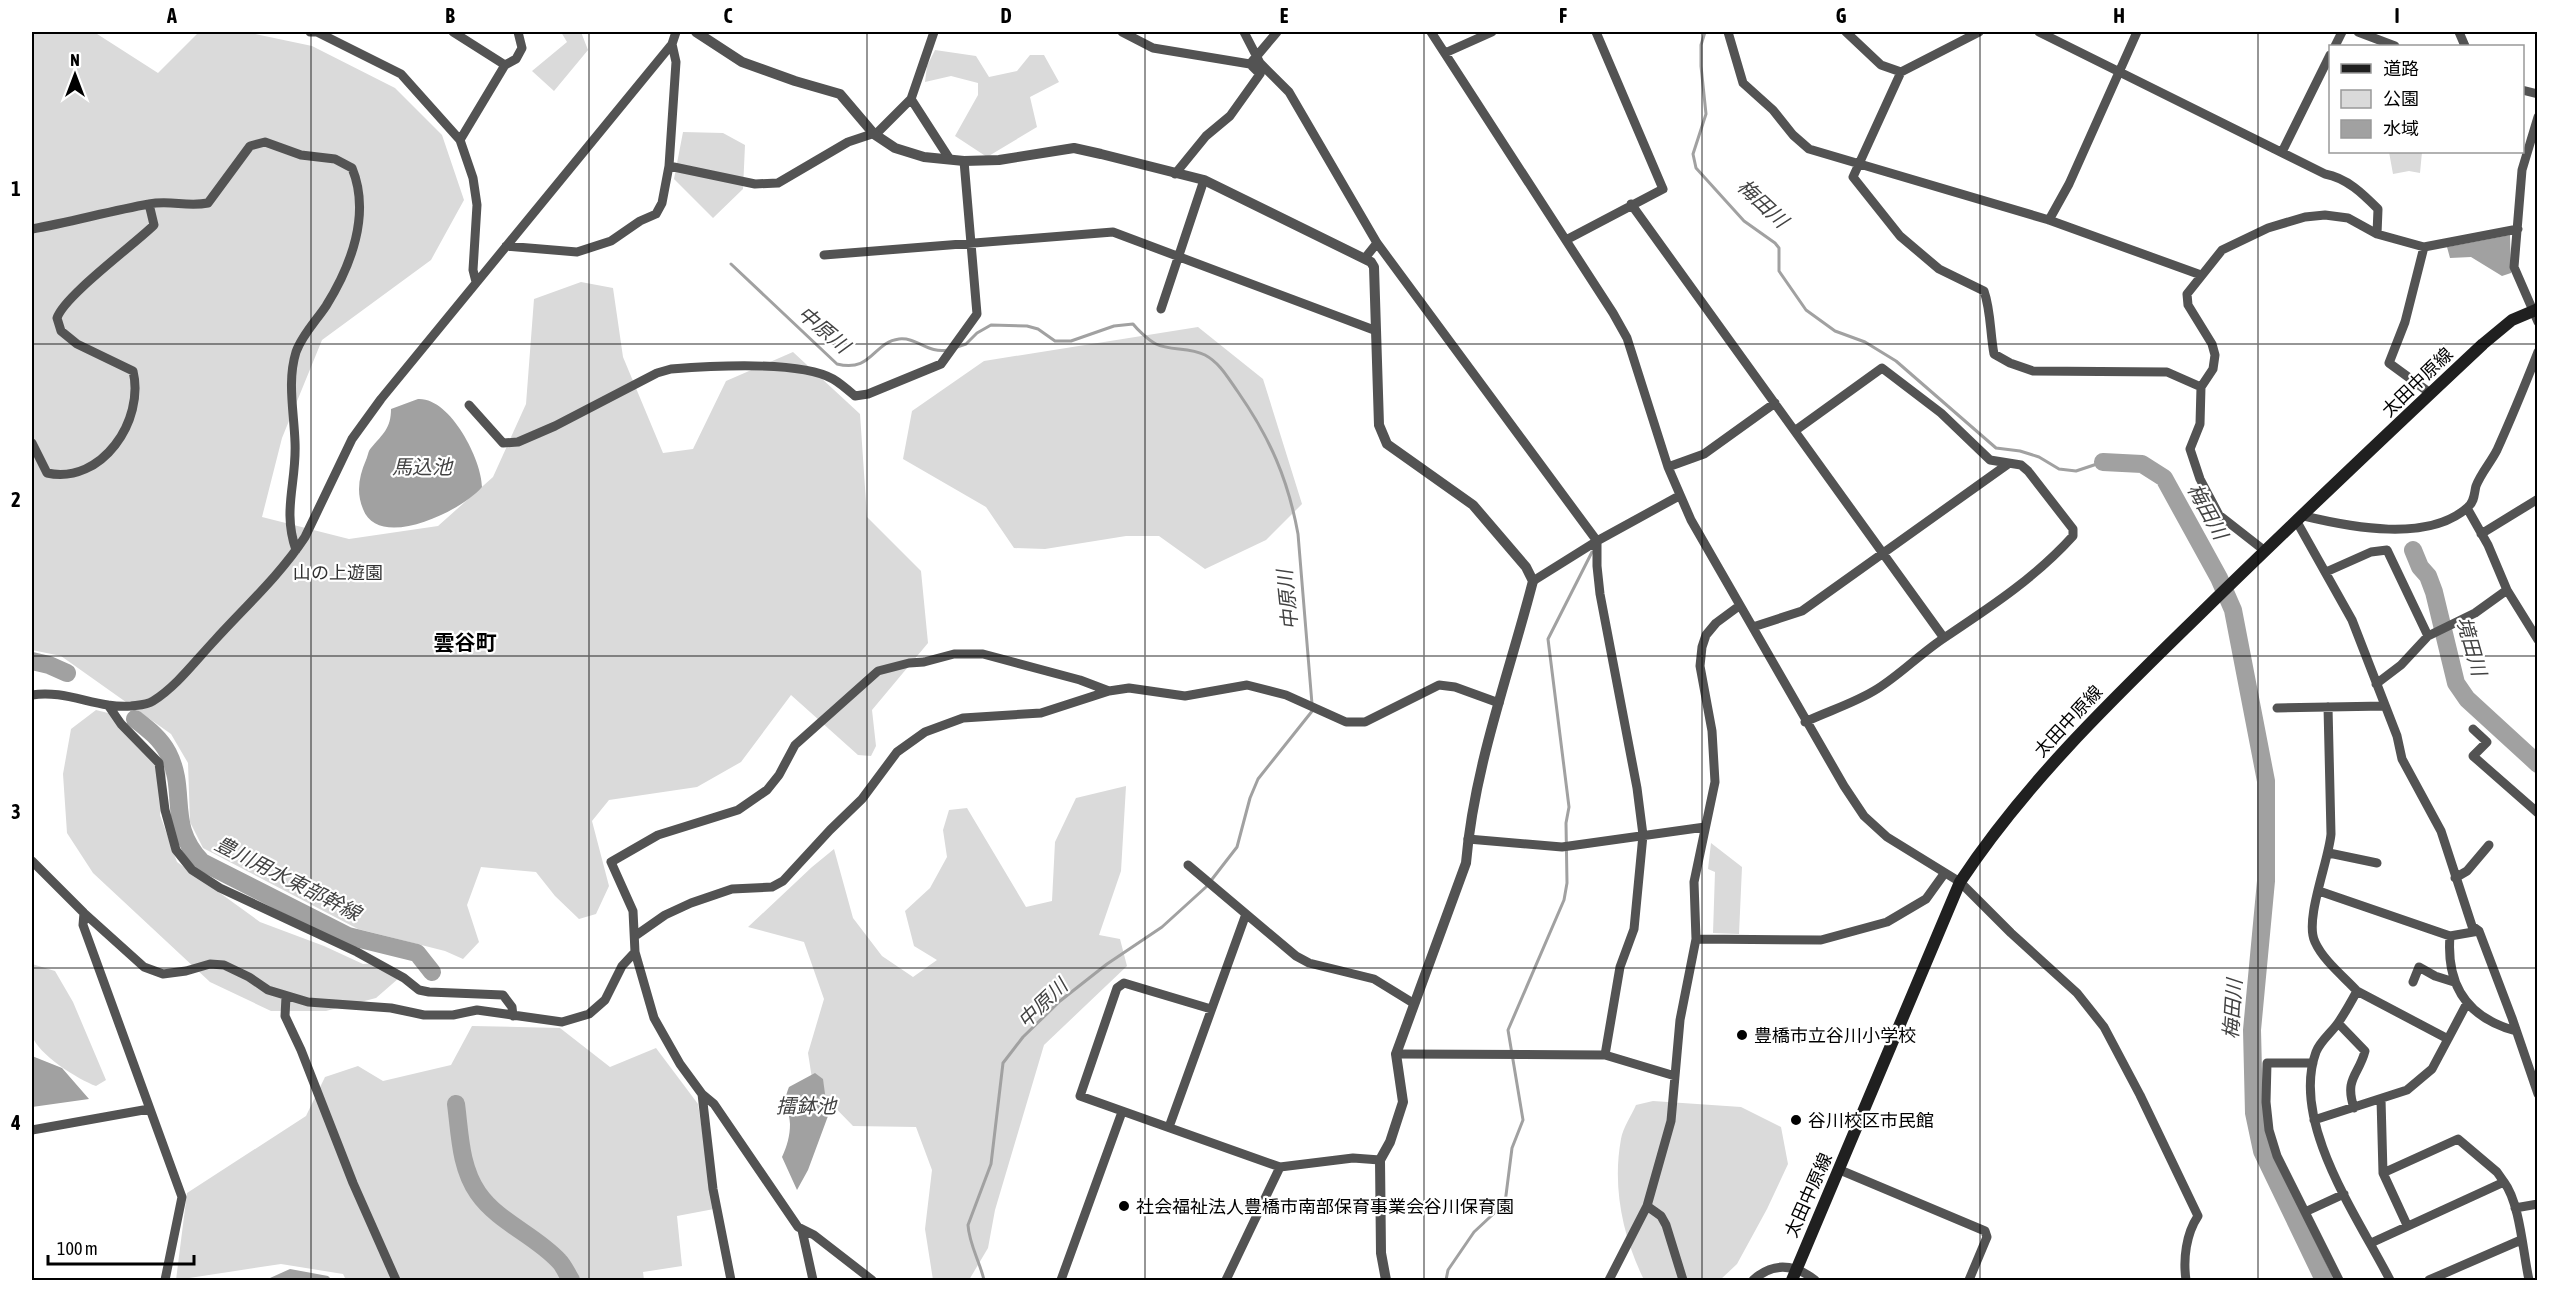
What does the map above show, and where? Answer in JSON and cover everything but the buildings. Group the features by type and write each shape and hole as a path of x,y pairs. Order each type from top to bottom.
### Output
{"main road":[{"name":"太田中原線","path":"1794,1275 1960,882 1992,835 2082,729 2223,591 2430,393 2505,326 2536,314"}],"street":[{"path":"310,32 317,32 401,74 460,140 473,178 477,205 473,270 476,282"},
{"path":"453,32 506,65"},
{"path":"460,140 506,65 516,58 522,48 518,32"},
{"path":"32,695 80,698 108,705 129,706 148,704 164,693 272,580 296,550 305,537 352,439 415,355 672,44 676,32"},
{"path":"696,32 742,62 840,94 874,134 896,148 924,157 964,161 999,160 1074,148 1204,180 1365,258 1374,267 1374,330 1379,425 1387,444 1473,505 1526,567 1533,581 1480,772 1468,838 1466,863 1396,1054 1403,1102 1390,1142 1380,1160 1381,1253 1386,1281"},
{"path":"669,166 755,184 778,183 848,142 874,134 911,99 934,32"},
{"path":"1122,32 1153,48 1250,64 1260,74 1230,116 1206,136 1175,174"},
{"path":"1245,32 1260,63 1289,92 1377,243 1597,541 1600,594 1637,788 1643,835 1634,929 1620,967 1605,1055"},
{"path":"1250,64 1277,32"},
{"path":"1431,32 1614,313 1627,338 1679,495 1805,722 1864,816 1887,837 1960,882 2011,933 2077,993 2104,1027 2198,1216 2190,1228 2184,1267 2186,1281"},
{"path":"1445,53 1492,32"},
{"path":"1566,240 1663,189 1596,32"},
{"path":"1728,32 1743,83 1773,110 1793,135 1809,149 2049,220 2202,275"},
{"path":"1846,32 1881,65 1901,72"},
{"path":"1979,32 1901,72 1853,177 1884,219 1900,236 1939,269 1984,291 1989,305 1990,333 1994,354 2010,363 2033,371 2167,372 2201,387"},
{"path":"2039,32 2325,174 2336,176 2359,190 2378,209 2377,234"},
{"path":"2049,220 2069,184 2117,72 2137,32"},
{"path":"2358,32 2392,45"},
{"path":"506,246 577,252 611,241 640,221 656,214 663,203 669,166 676,62 672,44"},
{"path":"2283,152 2329,60"},
{"path":"911,99 950,158"},
{"path":"2536,314 2514,267 2522,170 2538,117"},
{"path":"32,228 148,204 170,201 183,205 208,203 250,146 258,143 265,142 301,155 335,159 346,162 352,168 356,178 358,203 358,229 353,252 326,305 298,348 290,370 295,443 289,525 296,550"},
{"path":"469,405 503,443 518,442 555,426 657,373 671,369 766,366 814,372 832,378 855,396 868,394 941,364 977,314 964,161"},
{"path":"1161,309 1204,180"},
{"path":"32,442 47,473 70,474 92,466 105,456 118,441 128,424 135,398 136,382 133,371 77,344 60,331 57,318 68,303 115,257 139,240 154,225 148,204"},
{"path":"1631,204 1944,638"},
{"path":"2265,551 2219,515 2200,479 2190,449 2200,424 2201,387 2213,369 2215,356 2212,344 2188,305 2187,294 2222,250 2268,228 2305,217 2325,215 2348,218 2377,234 2424,247 2518,229"},
{"path":"824,255 1113,232 1374,330"},
{"path":"1365,258 1377,243"},
{"path":"2424,247 2405,322 2389,363 2430,393"},
{"path":"2300,519 2378,530 2400,529 2440,523 2467,508 2472,503 2476,486 2519,403 2538,352"},
{"path":"1796,430 1882,368 1941,413 1990,460 2021,465 2073,529 2073,536 2050,562 1990,608 1944,638 1876,690 1805,722"},
{"path":"1668,467 1704,454 1776,403"},
{"path":"1753,627 1802,611 2008,464"},
{"path":"1533,581 1597,541 1679,495"},
{"path":"2481,534 2538,499"},
{"path":"2467,508 2488,545 2507,590 2538,640"},
{"path":"2300,519 2352,620 2397,736 2402,759 2441,831 2472,926 2479,931 2538,1094"},
{"path":"2326,572 2371,552 2387,550 2428,636"},
{"path":"2376,684 2401,665 2428,636 2475,613 2507,590"},
{"path":"1609,1281 1647,1206 1671,1121 1680,1020 1696,939 1694,882 1715,782 1712,731 1700,666 1702,647 1706,635 1716,622 1739,606"},
{"path":"813,1281 802,1230 714,1104 702,1094 680,1064 654,1017 635,951 633,910 611,862 658,835 738,810 767,790 779,775 795,745 878,671 954,654 983,654 1080,680 1109,691"},
{"path":"635,936 665,915 691,903 732,889 772,887 783,881 862,799 897,752 925,732 963,718 1041,712 1109,691 1129,688 1185,696 1247,685 1286,695 1346,722 1365,722 1439,685 1447,685 1499,703"},
{"path":"108,705 121,724 159,763 165,810 176,850 192,870 220,888 357,952 404,978 419,990 503,995 512,1006 513,1016"},
{"path":"2277,708 2385,706"},
{"path":"2328,707 2331,834 2329,853 2312,928 2314,941 2357,991 2448,1039"},
{"path":"2473,729 2487,742 2473,756 2538,813"},
{"path":"1468,838 1565,847 1705,827"},
{"path":"2455,878 2467,871 2489,844"},
{"path":"2329,853 2377,863"},
{"path":"32,861 84,913 144,967 164,974 210,964 224,965 286,997 308,1002 391,1008 424,1015 453,1015 477,1010 562,1022 589,1014 605,1000 622,966 635,951"},
{"path":"1188,865 1296,956 1309,963 1374,980 1413,1003"},
{"path":"1696,939 1821,940 1887,922 1926,899 1944,874"},
{"path":"2319,891 2450,936 2479,931"},
{"path":"84,913 83,925 182,1197 165,1281"},
{"path":"1169,1127 1246,914"},
{"path":"2450,936 2450,960 2454,982 2467,1003 2496,1025 2516,1031"},
{"path":"2413,982 2419,967 2435,976 2454,982"},
{"path":"1211,1009 1124,983 1117,988 1080,1096 1280,1167 1353,1158 1380,1160"},
{"path":"2357,991 2338,1023 2316,1050 2311,1097 2314,1120 2326,1158 2390,1281"},
{"path":"286,997 285,1016 301,1050 352,1183 396,1281"},
{"path":"2314,1120 2408,1090 2432,1069 2467,1003"},
{"path":"2338,1023 2365,1051 2352,1079 2350,1098 2354,1108"},
{"path":"1396,1054 1605,1055 1675,1076"},
{"path":"2313,1064 2267,1063 2266,1102 2269,1130 2277,1156 2339,1281"},
{"path":"702,1094 713,1189 731,1281"},
{"path":"2381,1099 2383,1173 2407,1226"},
{"path":"32,1130 149,1109"},
{"path":"1061,1281 1122,1112"},
{"path":"2383,1173 2458,1139 2497,1172 2510,1190 2529,1281"},
{"path":"1226,1281 1280,1167"},
{"path":"1840,1170 1985,1231 1987,1237 1969,1281"},
{"path":"2371,1243 2504,1182"},
{"path":"2305,1212 2344,1194"},
{"path":"2515,1208 2538,1204"},
{"path":"1647,1206 1661,1216 1666,1225 1683,1281"},
{"path":"802,1230 814,1235 872,1281"},
{"path":"2436,1279 2521,1240"},
{"path":"1753,1281 1760,1274 1777,1266 1794,1275 1815,1281"}],"green space":[{"name":"山の上遊園","path":"32,32 94,32 158,73 199,32 246,32 312,46 395,88 442,135 464,200 431,260 322,340 282,438 262,517 349,539 438,526 493,477 526,404 534,299 581,282 613,288 623,357 663,453 693,449 726,381 793,352 860,414 867,517 921,571 928,643 872,710 876,746 871,756 858,755 791,695 741,762 697,787 609,800 592,821 609,886 596,914 579,919 555,896 536,872 481,867 467,905 479,942 463,959 445,951 358,929 203,848 190,822 188,763 171,734 61,656 32,650"},
{"path":"561,32 581,32 588,50 554,91 532,71 567,42"},
{"path":"935,50 976,56 989,77 1017,71 1030,55 1044,55 1059,82 1030,97 1037,127 987,157 955,136 978,95 978,83 951,76 925,82 927,66"},
{"path":"683,132 723,133 745,145 743,189 713,218 674,179"},
{"path":"2389,153 2422,153 2420,173 2409,171 2393,174"},
{"path":"1198,327 1263,379 1302,504 1266,540 1205,569 1159,536 1126,536 1045,549 1014,548 986,507 903,459 912,411 984,361"},
{"path":"96,710 120,716 167,767 160,815 177,862 260,922 324,946 363,964 380,963 399,978 376,998 326,1011 271,1011 210,982 93,873 67,833 63,774 71,729"},
{"path":"1126,786 1121,871 1099,935 1120,939 1127,966 1044,1045 995,1210 988,1248 969,1280 933,1280 925,1229 932,1170 916,1127 853,1126 813,1085 808,1053 824,999 804,942 748,927 834,849 853,918 882,956 913,977 937,960 914,946 905,911 930,888 947,857 943,830 949,810 967,808 1026,907 1052,901 1055,842 1076,798"},
{"path":"1711,843 1742,867 1739,934 1713,933 1715,872 1708,869"},
{"path":"32,964 55,971 73,1002 106,1080 96,1086 50,1058 35,1042 30,1021"},
{"path":"472,1026 560,1028 610,1067 656,1048 698,1104 714,1209 677,1216 682,1266 643,1272 644,1280 346,1280 343,1274 281,1264 176,1280 187,1193 306,1116 325,1077 358,1066 383,1081 451,1065"},
{"path":"1653,1101 1741,1107 1781,1127 1788,1164 1737,1264 1720,1280 1644,1280 1630,1247 1619,1194 1621,1139 1636,1105"}],"water":[{"path":"2510,235 2511,273 2502,276 2471,257 2450,258 2447,247"},
{"name":"馬込池","path":"418,399 430,401 442,408 462,432 481,475 482,487 458,506 421,523 403,527 386,527 372,521 363,509 359,490 362,472 370,449 388,426 391,409"},
{"path":"32,1056 62,1068 89,1099 32,1107"},
{"name":"擂鉢池","path":"815,1073 823,1079 828,1116 808,1170 797,1190 782,1157 790,1128 786,1099 789,1087"},
{"path":"290,1269 328,1276 332,1280 271,1280 270,1278"}],"waterway":[{"name":"梅田川","path":"1705,32 1701,45 1701,66 1706,114 1693,154 1696,168 1744,221 1779,248 1779,271 1806,310 1835,331 1865,342 1896,361 1996,448 2020,451 2039,457 2059,469 2076,471 2103,462"},
{"name":"中原川","path":"731,264 837,364 849,366 858,364 865,361 883,345 899,339 911,340 934,350 948,350"},
{"name":"中原川","path":"957,347 966,344 977,333 991,325 1027,326 1038,329 1055,341 1071,341 1114,326 1133,324 1156,344 1199,353 1215,362 1227,376 1259,426 1276,460 1289,495 1298,534 1312,704"},
{"name":"梅田川","path":"2103,462 2142,464 2164,478 2219,578 2233,610 2266,781 2266,881 2252,1030 2254,1113 2262,1151 2324,1280"},
{"name":"境田川","path":"2413,550 2434,592 2456,683 2467,699 2538,764"},
{"path":"1446,1280 1448,1270 1474,1232 1505,1203 1512,1148 1523,1120 1508,1030 1564,900 1567,883 1566,823 1569,807 1548,639 1592,552"},
{"name":"豊川用水東部幹線","path":"32,661 67,673"},
{"name":"中原川","path":"984,1280 970,1239 968,1225 991,1164 1003,1063 1023,1037 1060,1001 1107,964 1162,927 1206,887 1237,847 1250,798 1258,779 1313,710"},
{"name":"豊川用水東部幹線","path":"135,719 157,738 168,753 177,781 184,835 202,862 348,936 417,953 432,972"},
{"name":"豊川用水東部幹線","path":"456,1104 464,1161 478,1193 496,1212 539,1243 561,1263 571,1280"}],"place":[{"name":"豊橋市立谷川小学校","path":"1742,1035"},
{"name":"谷川校区市民館","path":"1796,1120"},
{"name":"社会福祉法人豊橋市南部保育事業会谷川保育園","path":"1124,1206"}],"district":[{"name":"雲谷町","path":"465,642"}]}
